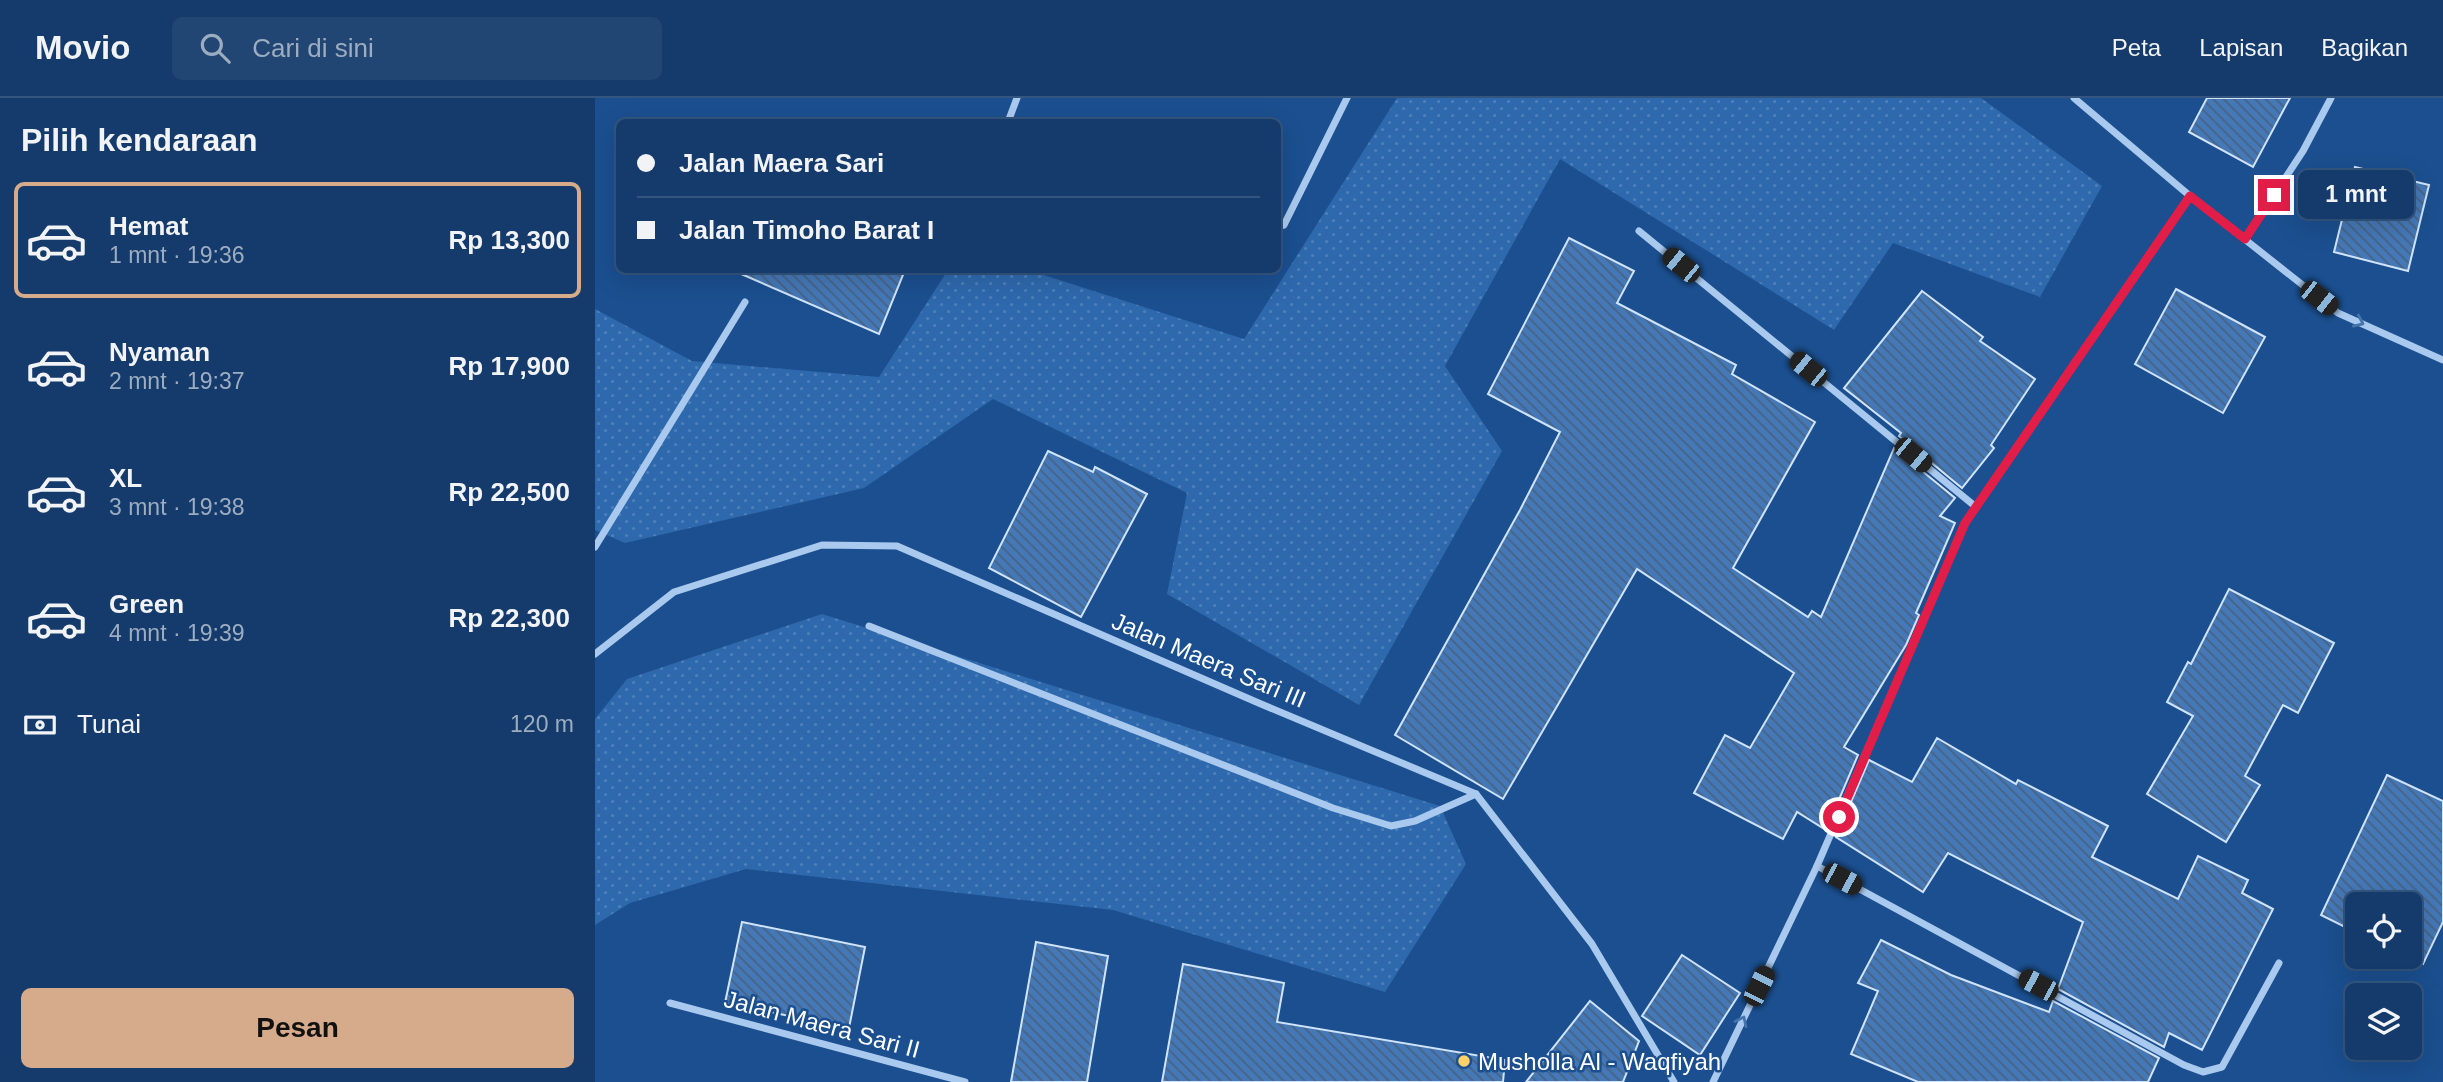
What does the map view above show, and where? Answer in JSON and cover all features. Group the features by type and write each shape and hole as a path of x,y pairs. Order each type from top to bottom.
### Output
{"street":[{"path":"1009,119 1017,98"},
{"path":"1284,225 1347,98"},
{"path":"2074,98 2190,196 2338,313 2443,360"},
{"path":"2245,239 2303,151 2331,98"},
{"path":"1713,1082 1818,866 1965,523 2190,196"},
{"path":"1639,231 1976,507"},
{"path":"595,547 745,302"},
{"name":"Jalan Maera Sari III","path":"595,654 674,592 822,545 897,545 1261,704 1476,794 1592,944 1674,1082"},
{"path":"869,626 1333,808 1391,827 1415,821 1476,794"},
{"path":"595,639 605,644"},
{"path":"1818,866 2184,1065 2203,1072 2222,1067 2279,963"},
{"name":"Jalan Maera Sari II","path":"670,1003 965,1082"}],"shaded area":[{"path":"1397,98 1981,98 2102,186 2040,297 1893,243 1834,330 1560,159 1445,366 1502,451 1359,705 1167,594 1187,493 993,399 864,488 625,543 595,530 595,309 692,361 879,377 946,273 1037,273 1244,339"},
{"path":"822,614 1440,806 1466,864 1385,992 1113,910 746,869 630,903 595,925 595,719 627,679"}],"building":[{"path":"2207,98 2290,98 2253,167 2189,132"},
{"path":"2355,167 2429,185 2408,271 2334,252"},
{"path":"1569,238 1634,271 1617,303 1736,365 1732,374 1815,422 1733,568 1808,617 1812,611 1821,617 1894,448 1955,498 1940,516 1955,523 1916,613 1919,615 1906,645 1844,747 1858,755 1826,830 1797,812 1783,839 1694,793 1725,735 1750,748 1794,673 1637,569 1503,799 1395,735 1520,510 1560,432 1488,394"},
{"path":"739,273 904,273 879,334"},
{"path":"2176,289 2265,337 2223,413 2135,364"},
{"path":"1922,291 1983,337 1980,341 2035,379 1991,445 1994,448 1962,488 1899,436 1901,433 1844,388"},
{"path":"1048,451 1093,472 1095,467 1147,494 1081,617 989,568"},
{"path":"2229,589 2334,643 2298,713 2283,705 2245,776 2260,785 2226,842 2147,794 2193,716 2167,702 2188,662 2191,664"},
{"path":"1937,738 2016,784 2018,780 2108,826 2092,857 2178,899 2198,856 2248,880 2242,893 2273,909 2202,1050 2169,1033 2164,1047 2058,989 2083,922 1948,853 1923,892 1836,837 1869,760 1912,782"},
{"path":"2387,775 2443,801 2443,922 2423,964 2422,892 2345,892 2345,927 2321,915"},
{"path":"742,922 865,947 849,1028 725,1003"},
{"path":"1881,940 1951,975 2049,1012 2053,1001 2159,1058 2148,1082 1918,1082 1851,1054 1878,991 1858,983"},
{"path":"1036,942 1108,956 1087,1082 1011,1082"},
{"path":"1682,955 1740,993 1700,1055 1642,1016"},
{"path":"1183,964 1284,983 1277,1022 1505,1060 1503,1082 1162,1082"},
{"path":"1590,1001 1639,1041 1623,1082 1526,1082"}],"place":[{"name":"Musholla Al - Waqfiyah","path":"1464,1061"}],"route":[{"path":"1839,817 1965,523 2190,196 2245,239 2274,195"}]}
